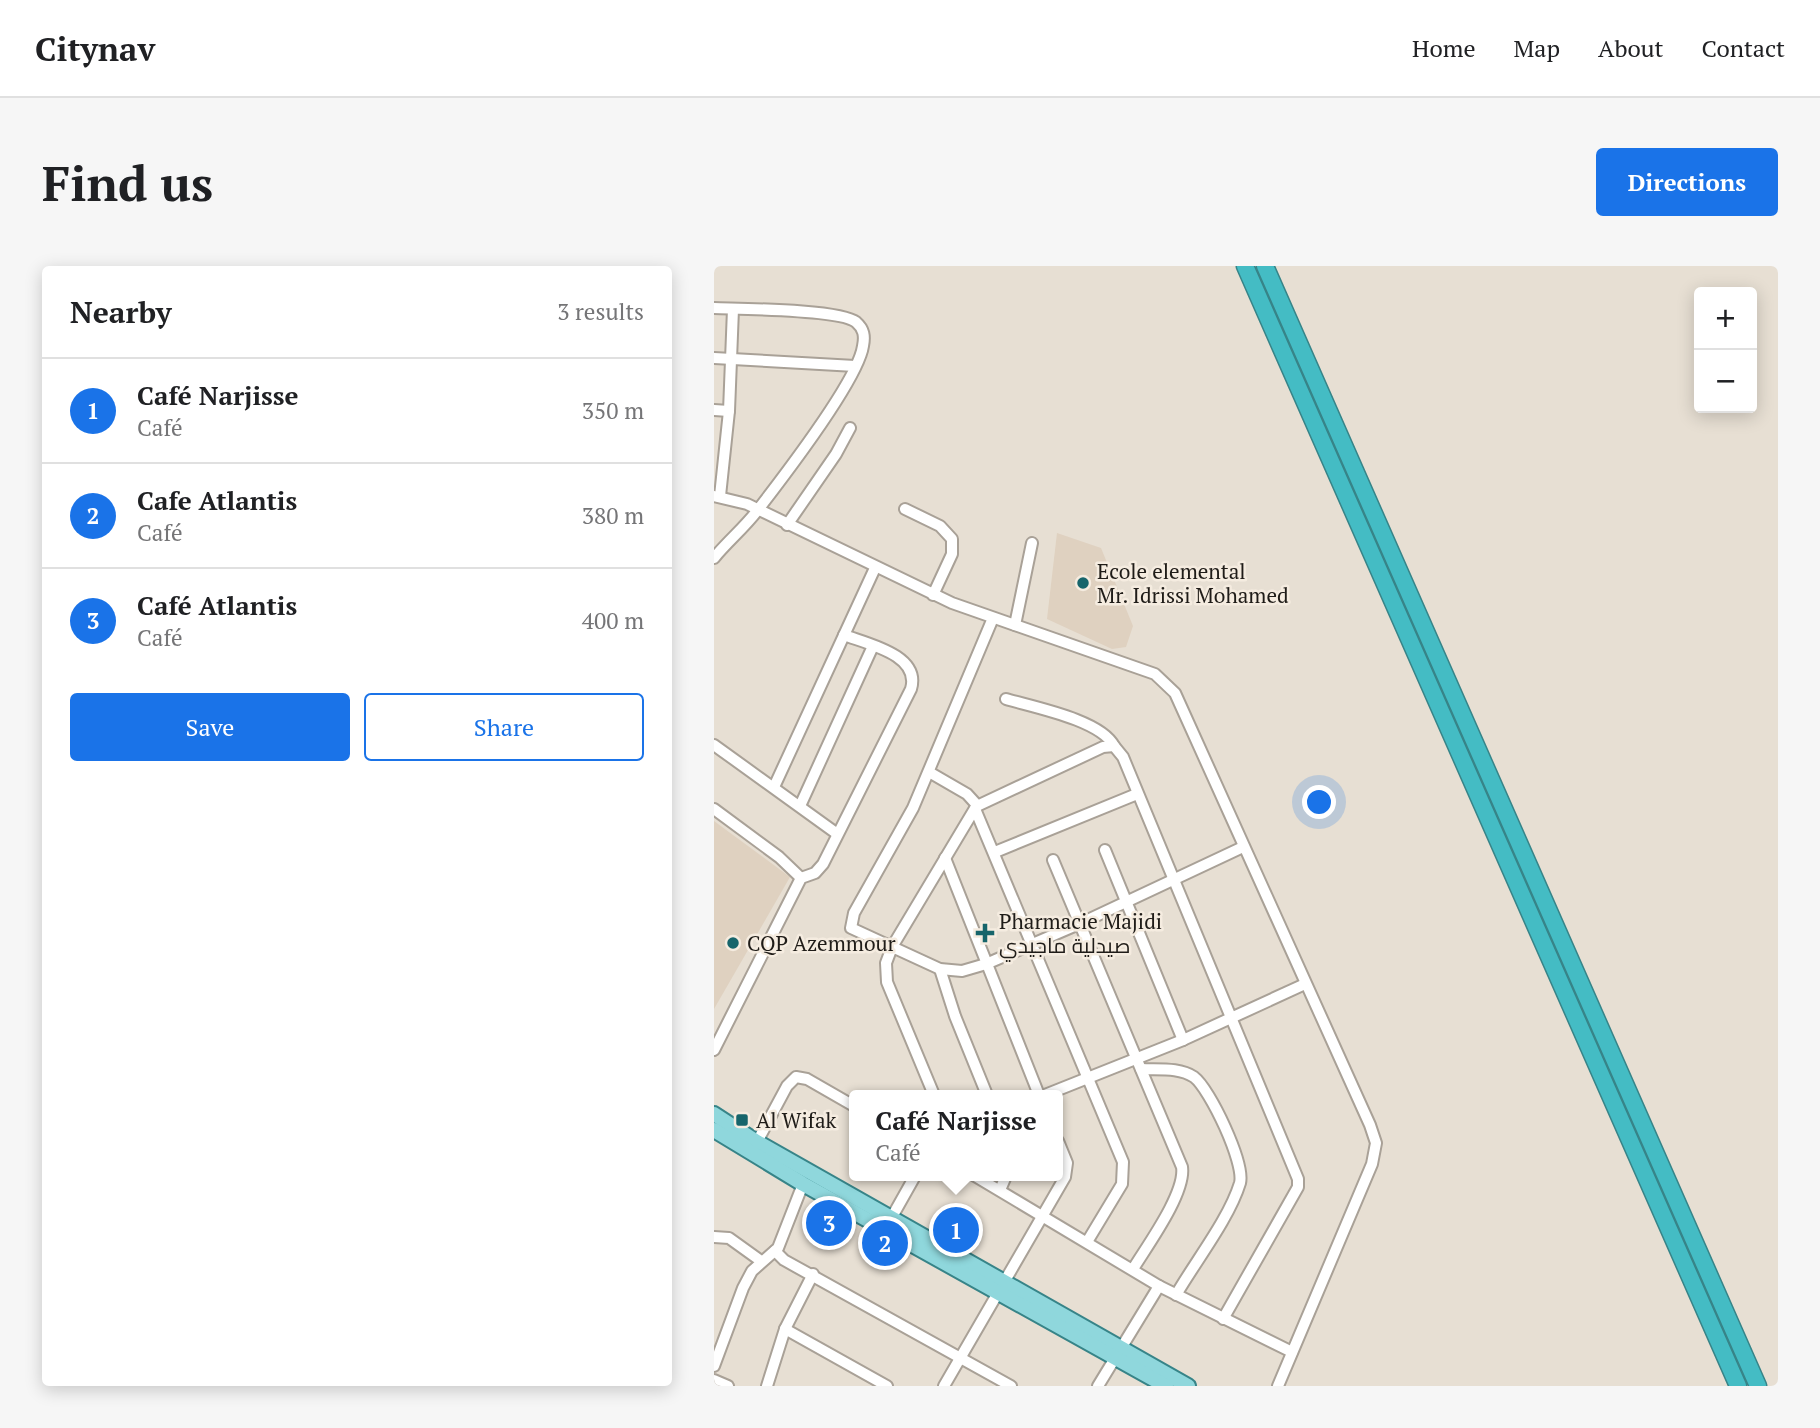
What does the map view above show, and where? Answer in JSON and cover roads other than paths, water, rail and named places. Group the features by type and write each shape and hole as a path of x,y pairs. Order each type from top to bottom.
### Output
{"highway":[{"path":"1245,266 1738,1386"},
{"path":"1265,266 1758,1386"}],"main road":[{"path":"714,1114 888,1224 1119,1352 1188,1386"},
{"path":"714,1130 803,1184 888,1224"},
{"path":"1119,1352 1166,1386"}],"street":[{"path":"714,308 849,318 864,334 863,349 855,366 758,510 714,558"},
{"path":"733,309 729,411 717,496 758,510 933,595 1155,674 1170,685 1376,1143 1372,1164 1354,1211 1278,1386"},
{"path":"714,358 855,366"},
{"path":"714,410 729,411"},
{"path":"787,525 836,454 850,428"},
{"path":"905,509 946,530 953,543 952,554 933,595"},
{"path":"1015,625 1032,543"},
{"path":"774,787 875,568"},
{"path":"993,618 929,772 850,926 940,969 962,971 986,964 1080,924 1243,847"},
{"path":"714,1050 800,878 819,870 914,682 912,672 905,663 873,646 844,635"},
{"path":"800,806 873,646"},
{"path":"1006,699 1105,733 1125,762 1299,1183 1223,1319"},
{"path":"714,744 836,833"},
{"path":"932,1090 887,982 886,963 892,947 976,808 1088,753 1114,746"},
{"path":"929,772 967,794 976,808 1121,1155 1125,1176 1087,1242"},
{"path":"995,852 1137,794"},
{"path":"714,809 788,864 800,878"},
{"path":"1105,849 1183,1040"},
{"path":"945,859 1037,1090"},
{"path":"1053,860 1183,1176 1176,1194 1133,1269"},
{"path":"940,969 984,1090"},
{"path":"1058,1090 1139,1064 1183,1040 1305,984"},
{"path":"1139,1064 1175,1070 1197,1080 1227,1133 1241,1172 1234,1197 1176,1294"},
{"path":"757,1142 787,1086 796,1077 807,1079 849,1103"},
{"path":"1063,1158 1067,1172 1063,1179"},
{"path":"888,1224 912,1181"},
{"path":"984,1181 1159,1286 1292,1352"},
{"path":"1000,1190 1004,1181"},
{"path":"944,1386 1062,1181"},
{"path":"714,1366 743,1288 761,1261 775,1251 803,1184"},
{"path":"715,1236 729,1238 761,1261"},
{"path":"775,1251 784,1260 1011,1386"},
{"path":"767,1386 785,1329 813,1274"},
{"path":"1098,1386 1159,1286"},
{"path":"785,1329 887,1386"},
{"path":"714,1380 727,1386"}],"place":[{"name":"Ecole elemental Mr. Idrissi Mohamed","path":"1083,583"},
{"name":"Pharmacie Majidi صيدلية ماجيدي","path":"985,933"},
{"name":"CQP Azemmour","path":"733,943"},
{"name":"Al Wifak","path":"742,1120"},
{"name":"Café Atlantis","path":"829,1223"},
{"name":"Café Narjisse","path":"956,1230"},
{"name":"Cafe Atlantis","path":"885,1243"}]}
